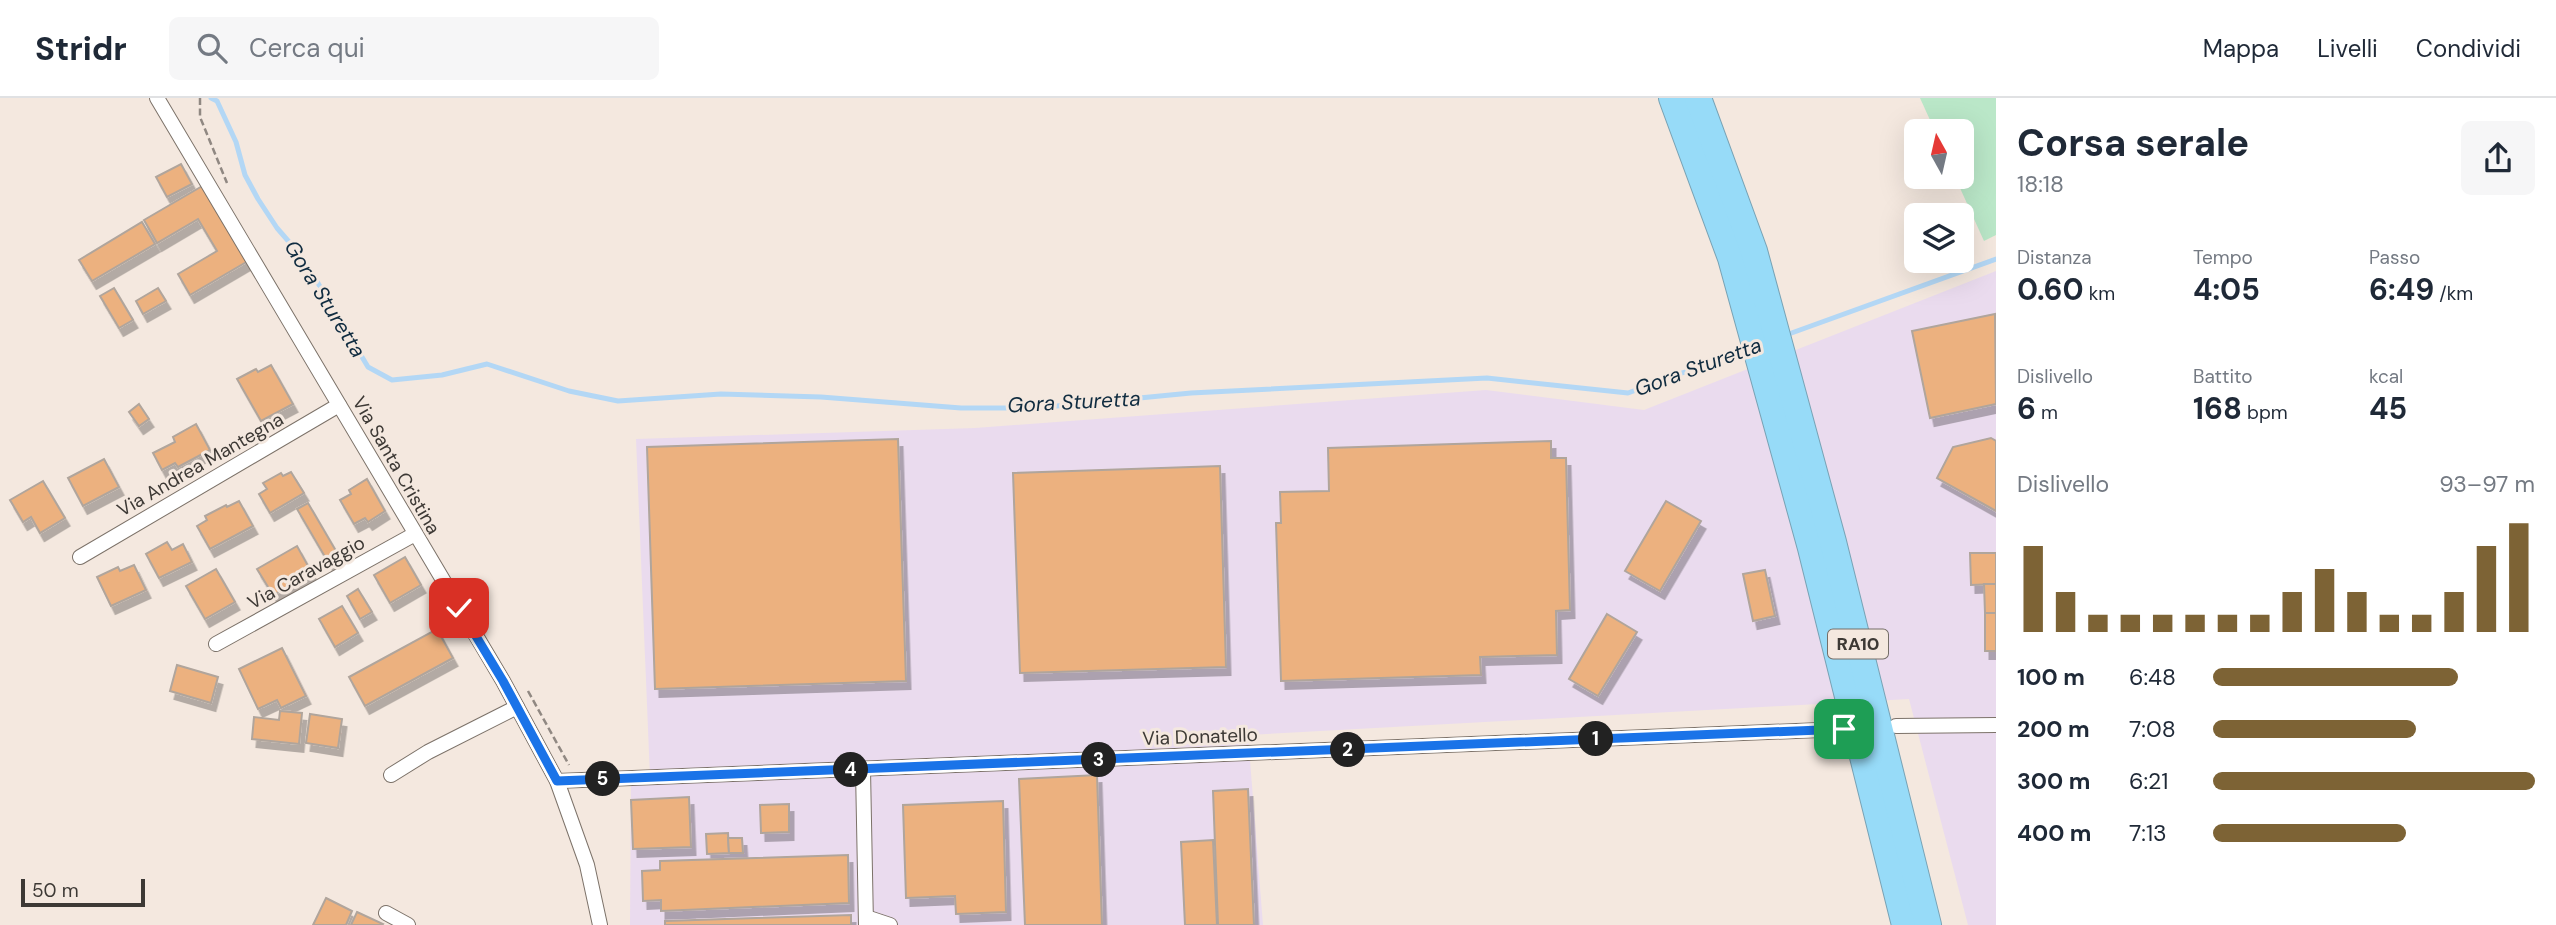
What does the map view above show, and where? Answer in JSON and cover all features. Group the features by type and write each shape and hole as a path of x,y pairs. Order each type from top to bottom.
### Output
{"highway":[{"name":"RA10","path":"1672,98 1731,258 1764,334"},
{"name":"RA10","path":"1698,98 1754,251 1764,334 1811,548 1905,925"},
{"name":"RA10","path":"1773,368 1833,542 1928,925"}],"street":[{"name":"Via Santa Cristina","path":"158,98 517,707 557,781 587,865 600,925"},
{"name":"Via Andrea Mantegna","path":"80,557 339,405"},
{"name":"Via Caravaggio","path":"216,644 415,534"},
{"path":"391,775 428,752 517,707"},
{"path":"1896,726 1996,725"},
{"name":"Via Donatello","path":"557,781 1844,729"},
{"path":"863,770 866,921 890,925"},
{"path":"386,913 408,925"}],"shaded area":[{"path":"1996,271 1996,925 1968,925 1909,699 1248,735 1263,925 630,925 631,778 650,777 636,439 975,428 1486,390 1644,410"}],"green space":[{"path":"1920,98 1996,98 1996,235 1984,241 1974,219 1974,203 1967,203 1960,189 1974,189 1974,119 1930,119"}],"building":[{"path":"181,164 192,184 167,197 156,177"},
{"path":"204,185 248,261 190,295 178,274 217,251 198,219 157,243 144,220"},
{"path":"142,222 155,244 92,281 79,260"},
{"path":"114,288 133,320 119,328 100,296"},
{"path":"158,288 166,301 143,314 136,301"},
{"path":"1995,314 1996,404 1930,418 1912,331"},
{"path":"271,365 293,404 261,421 237,379"},
{"path":"139,404 149,419 139,426 129,412"},
{"path":"196,424 210,450 178,467 175,463 162,470 153,453 175,442 173,437"},
{"path":"1991,438 1996,441 1996,511 1937,478 1953,447"},
{"path":"898,439 906,681 655,689 647,447"},
{"path":"1551,441 1551,458 1566,458 1570,610 1556,611 1557,655 1480,657 1481,675 1281,681 1276,523 1281,523 1280,492 1329,491 1328,448"},
{"path":"104,459 119,487 83,506 68,478"},
{"path":"1220,466 1226,667 1020,673 1013,473"},
{"path":"291,472 304,493 270,513 259,494 267,489 263,483 281,473 283,476"},
{"path":"367,479 385,511 368,522 365,518 354,524 340,500 351,494 349,490"},
{"path":"43,481 65,518 40,533 31,517 23,522 10,500"},
{"path":"239,501 253,526 210,549 197,526 207,520 205,516"},
{"path":"1666,501 1701,521 1660,591 1625,571"},
{"path":"308,503 339,556 328,562 297,509"},
{"path":"167,542 172,550 183,544 192,562 159,578 146,554"},
{"path":"297,546 312,573 273,595 257,569"},
{"path":"1970,553 1996,553 1996,584 1971,585"},
{"path":"405,557 421,585 390,603 374,575"},
{"path":"134,565 146,590 111,606 97,577 118,567 120,571"},
{"path":"216,569 235,602 205,619 186,586"},
{"path":"1765,570 1775,616 1753,621 1743,574"},
{"path":"1984,584 1996,584 1996,613 1985,613"},
{"path":"358,589 372,612 360,619 347,596"},
{"path":"342,606 358,633 335,647 319,619"},
{"path":"1985,613 1996,613 1996,651 1985,651"},
{"path":"1607,614 1637,632 1598,696 1569,679"},
{"path":"437,629 453,658 365,706 349,677"},
{"path":"282,648 306,696 281,708 277,700 258,709 239,669"},
{"path":"177,665 218,677 211,703 170,691"},
{"path":"280,711 302,713 299,744 252,739 254,717 279,720"},
{"path":"310,714 342,719 338,748 306,743"},
{"path":"1097,775 1102,925 1025,925 1019,779"},
{"path":"1248,789 1254,925 1218,925 1213,791"},
{"path":"689,797 691,847 633,849 631,800"},
{"path":"1003,801 1006,912 956,914 955,896 906,898 903,805"},
{"path":"789,804 789,832 761,833 760,805"},
{"path":"728,833 729,853 707,854 706,834"},
{"path":"728,838 742,838 743,853 729,853"},
{"path":"1213,840 1217,925 1185,925 1181,842"},
{"path":"848,855 849,903 661,911 661,900 643,901 642,871 660,870 660,861"},
{"path":"326,898 352,911 346,925 313,925"},
{"path":"357,912 383,924 351,925"},
{"path":"851,915 851,925 665,925 665,921"}],"waterway":[{"name":"Gora Sturetta","path":"211,98 217,101 236,142 245,175 258,199 277,228 303,258 368,367 392,380 442,375 487,364 569,391 618,401 721,394 821,397 961,408 1036,408 1191,393 1487,378 1628,393 1747,349"},
{"name":"Gora Sturetta","path":"1786,335 1996,259"}],"route":[{"path":"459,608 503,681 557,781 1844,729"}]}
